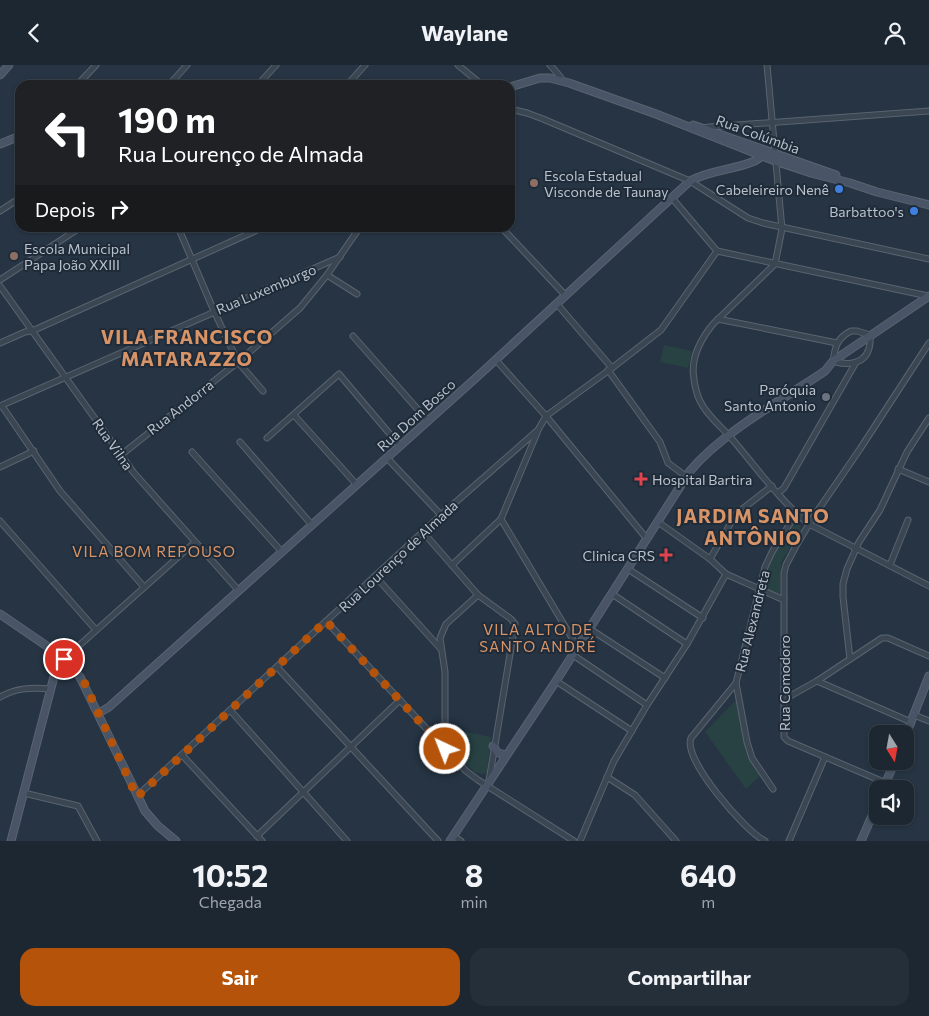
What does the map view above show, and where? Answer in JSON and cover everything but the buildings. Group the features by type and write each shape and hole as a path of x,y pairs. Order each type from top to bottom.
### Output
{"main road":[{"path":"0,75 9,65"},
{"name":"Rua Colúmbia","path":"515,86 540,78 563,81 773,156 811,173 929,205"},
{"name":"Rua Colúmbia","path":"702,130 761,156 773,156"},
{"path":"0,144 15,138"},
{"name":"Rua Dom Bosco","path":"99,713 109,707 496,360 690,181 706,174 752,163 761,156"},
{"path":"451,839 578,648 686,477 705,454 800,387 806,380 929,296"},
{"path":"0,614 64,659 80,677 99,713 137,797 150,819 171,840"},
{"path":"11,841 57,667 64,659"},
{"path":"910,725 929,676"},
{"path":"493,746 498,753 506,755"},
{"path":"861,841 869,823"}],"street":[{"path":"82,80 96,65"},
{"path":"174,80 187,65"},
{"path":"262,80 276,65"},
{"path":"352,80 365,65"},
{"path":"458,65 476,80"},
{"path":"550,65 550,78"},
{"path":"550,65 563,81"},
{"path":"768,65 773,156 782,229 775,265 705,333 698,347 693,367 693,377 701,402 756,471 796,513 809,524 857,547 929,586"},
{"path":"515,111 543,119 690,181 748,218 782,229 929,259"},
{"path":"702,130 772,122 929,111"},
{"path":"672,197 717,251 775,265 929,296"},
{"path":"0,211 15,201"},
{"path":"0,280 73,232"},
{"path":"180,232 238,362 263,391"},
{"path":"0,343 25,332 32,331 253,232"},
{"name":"Rua Andorra","path":"121,455 238,362 300,308 327,275 357,232"},
{"path":"506,232 566,295"},
{"path":"546,415 661,330 717,251"},
{"name":"Rua Luxemburgo","path":"1,406 340,257"},
{"path":"327,275 357,294"},
{"name":"Rua Vilna","path":"0,286 134,473 239,591"},
{"path":"557,305 610,369 660,442 668,463 686,477"},
{"path":"718,319 836,343"},
{"path":"778,493 784,487 855,364 866,354 870,346 870,335 851,331 836,343 833,362 855,364"},
{"path":"353,336 428,421"},
{"name":"Rua Comodoro","path":"872,780 785,739 783,735 783,582 786,565 809,524 929,343"},
{"path":"496,360 546,415 647,539"},
{"path":"267,438 337,375 341,375 400,446"},
{"path":"1,406 60,491 144,587"},
{"path":"294,415 357,485"},
{"name":"Rua Lourenço de Almada","path":"137,797 441,515 538,430 546,415"},
{"path":"850,659 843,597 843,584 847,569 857,547 880,510 910,446 929,418"},
{"path":"452,565 501,519 538,430"},
{"path":"240,442 312,525"},
{"path":"0,467 34,451"},
{"path":"192,452 282,552"},
{"path":"387,458 441,515"},
{"path":"898,469 929,482"},
{"path":"710,559 736,514 772,486"},
{"name":"Rua Alexandreta","path":"765,841 750,831 729,809 690,751 689,744 691,738 736,683 758,589 768,559 796,513"},
{"path":"501,519 578,648"},
{"path":"890,565 908,520"},
{"path":"0,521 96,630"},
{"path":"658,522 710,559 726,574 784,600"},
{"path":"423,532 478,595 515,624 487,783"},
{"path":"64,659 195,542"},
{"path":"628,569 703,618"},
{"path":"580,841 607,777 632,731 703,618 726,574"},
{"path":"375,576 440,648"},
{"path":"612,594 687,644"},
{"path":"445,749 445,672 440,638 444,628 478,595"},
{"path":"326,621 466,771 574,841"},
{"path":"590,629 664,678"},
{"path":"783,700 817,681 884,638 929,656"},
{"path":"573,655 647,705"},
{"path":"277,667 438,841"},
{"path":"556,681 632,731"},
{"path":"817,681 913,719 929,721"},
{"path":"736,683 750,751 758,768 773,789"},
{"path":"0,697 23,689 51,689"},
{"path":"182,755 259,839 303,793 400,700"},
{"path":"230,711 347,841"},
{"path":"789,841 825,757"},
{"path":"607,777 635,795 676,841"},
{"path":"24,793 78,806 97,841"},
{"path":"451,839 461,841"}],"green space":[{"path":"664,345 692,351 688,368 660,362"},
{"path":"795,524 800,525 801,530 781,562 780,592 778,595 765,589 765,579 779,543"},
{"path":"735,701 738,703 752,762 760,776 746,789 705,732"},
{"path":"451,729 491,737 487,773 475,772 453,751 450,744"}],"place":[{"name":"Escola Estadual Visconde de Taunay","path":"534,183"},
{"name":"Cabeleireiro Nenê","path":"839,189"},
{"name":"Barbattoo's","path":"914,211"},
{"name":"Escola Municipal Papa João XXIII","path":"14,256"},
{"name":"Paróquia Santo Antonio","path":"826,397"},
{"name":"Hospital Bartira","path":"641,479"},
{"name":"Clinica CRS","path":"666,555"}],"district":[{"name":"VILA FRANCISCO MATARAZZO","path":"187,347"},
{"name":"JARDIM SANTO ANTÔNIO","path":"753,526"},
{"name":"VILA BOM REPOUSO","path":"154,551"},
{"name":"VILA ALTO DE SANTO ANDRÉ","path":"538,638"}],"route":[{"path":"64,659 84,682 137,797 326,621 445,749"}]}
